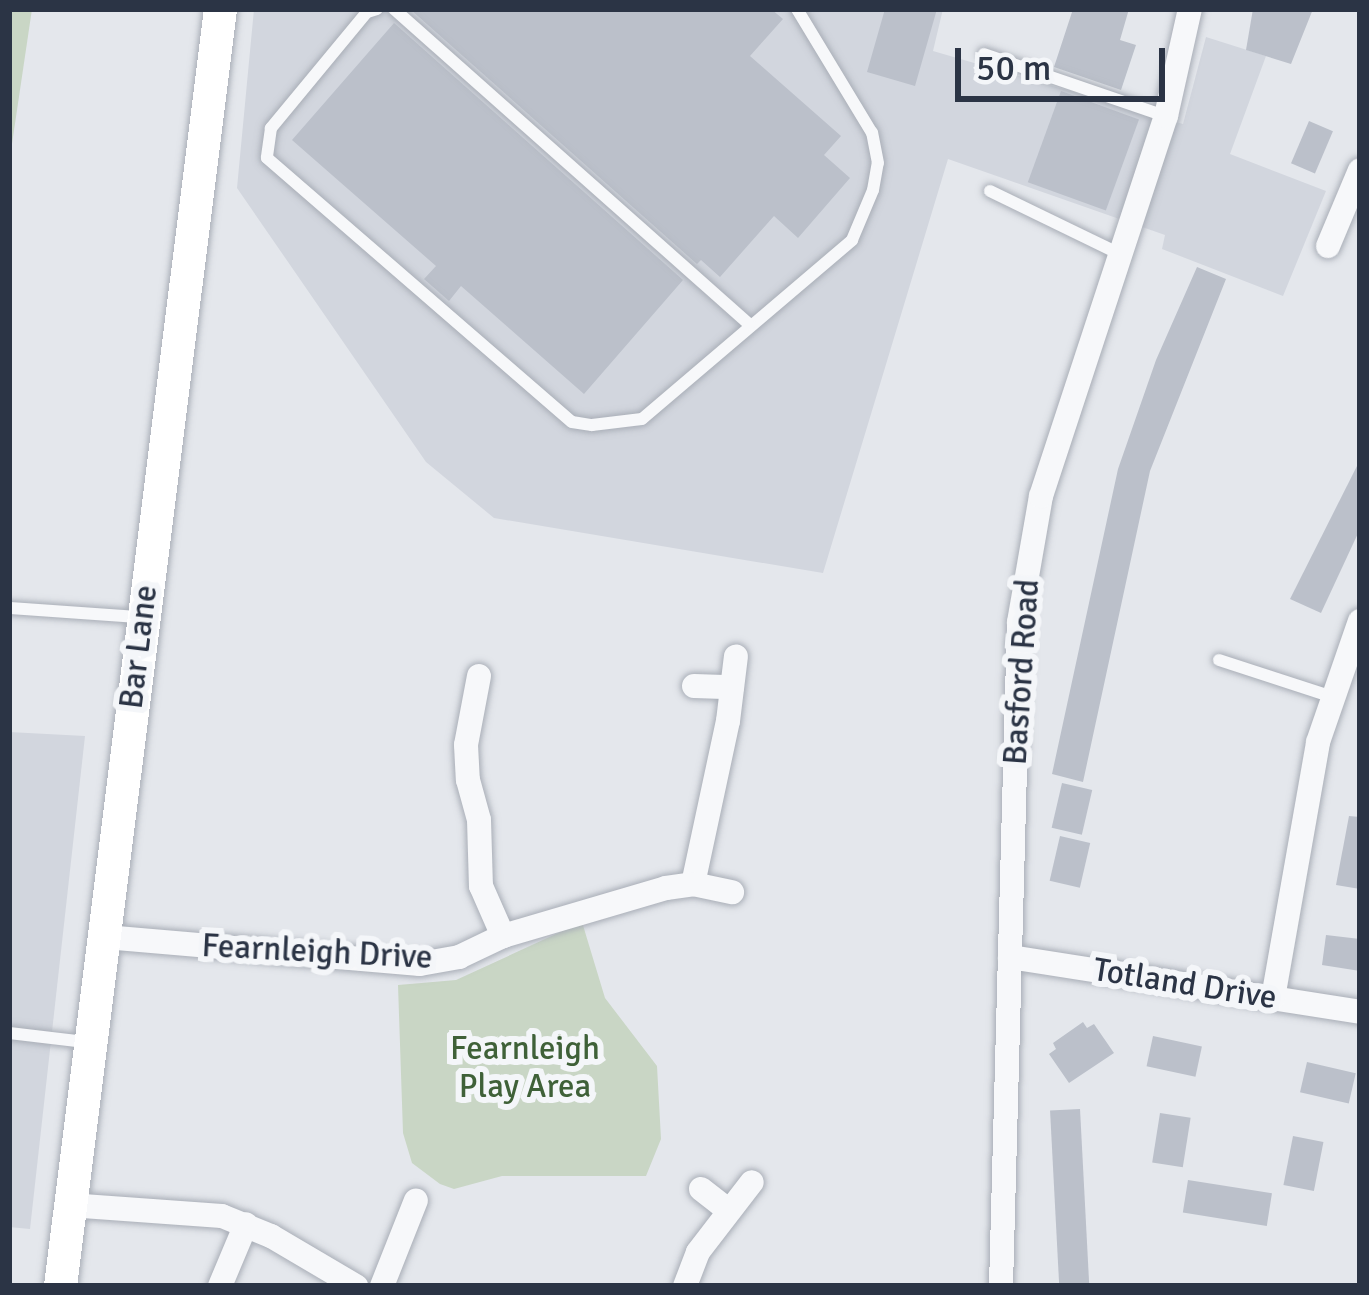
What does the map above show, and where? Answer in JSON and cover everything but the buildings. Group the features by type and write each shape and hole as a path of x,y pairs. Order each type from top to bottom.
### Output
{"street":[{"name":"Bar Lane","path":"60,1286 220,9"},
{"name":"Basford Road","path":"1000,1286 1019,622 1041,496 1166,116 1190,9"},
{"path":"1328,246 1360,170"},
{"path":"1273,998 1318,742 1360,621"},
{"path":"693,884 736,656"},
{"path":"479,676 466,745 468,780 479,820 481,886 503,936"},
{"path":"694,686 732,686"},
{"name":"Fearnleigh Drive","path":"105,937 420,964 459,957 503,936 693,884 732,892"},
{"name":"Totland Drive","path":"1010,957 1360,1012"},
{"path":"685,1286 698,1252 752,1182"},
{"path":"701,1189 727,1210"},
{"path":"382,1286 416,1200"},
{"path":"69,1205 192,1212 246,1224 356,1286"},
{"path":"220,1286 246,1224"}],"lane":[{"path":"376,9 367,11 271,128 267,158 572,422 642,419 852,240 873,190 878,163 872,133 797,9"},
{"path":"394,9 749,324"},
{"path":"984,54 1166,116"},
{"path":"990,191 1120,254"},
{"path":"9,608 142,618"},
{"path":"1219,660 1333,697"},
{"path":"9,1033 93,1042"}],"shaded area":[{"path":"254,9 943,9 933,51 1183,124 1206,37 1266,56 1230,154 1326,191 1283,296 1162,249 1165,235 948,159 823,573 494,518 426,462 237,188"},
{"path":"9,732 85,736 30,1229 9,1227"}],"green space":[{"path":"9,9 32,9 9,164"},
{"name":"Fearnleigh Play Area","path":"582,922 605,998 657,1066 661,1139 646,1176 502,1176 454,1189 440,1184 412,1163 403,1133 398,985 456,980"}]}
